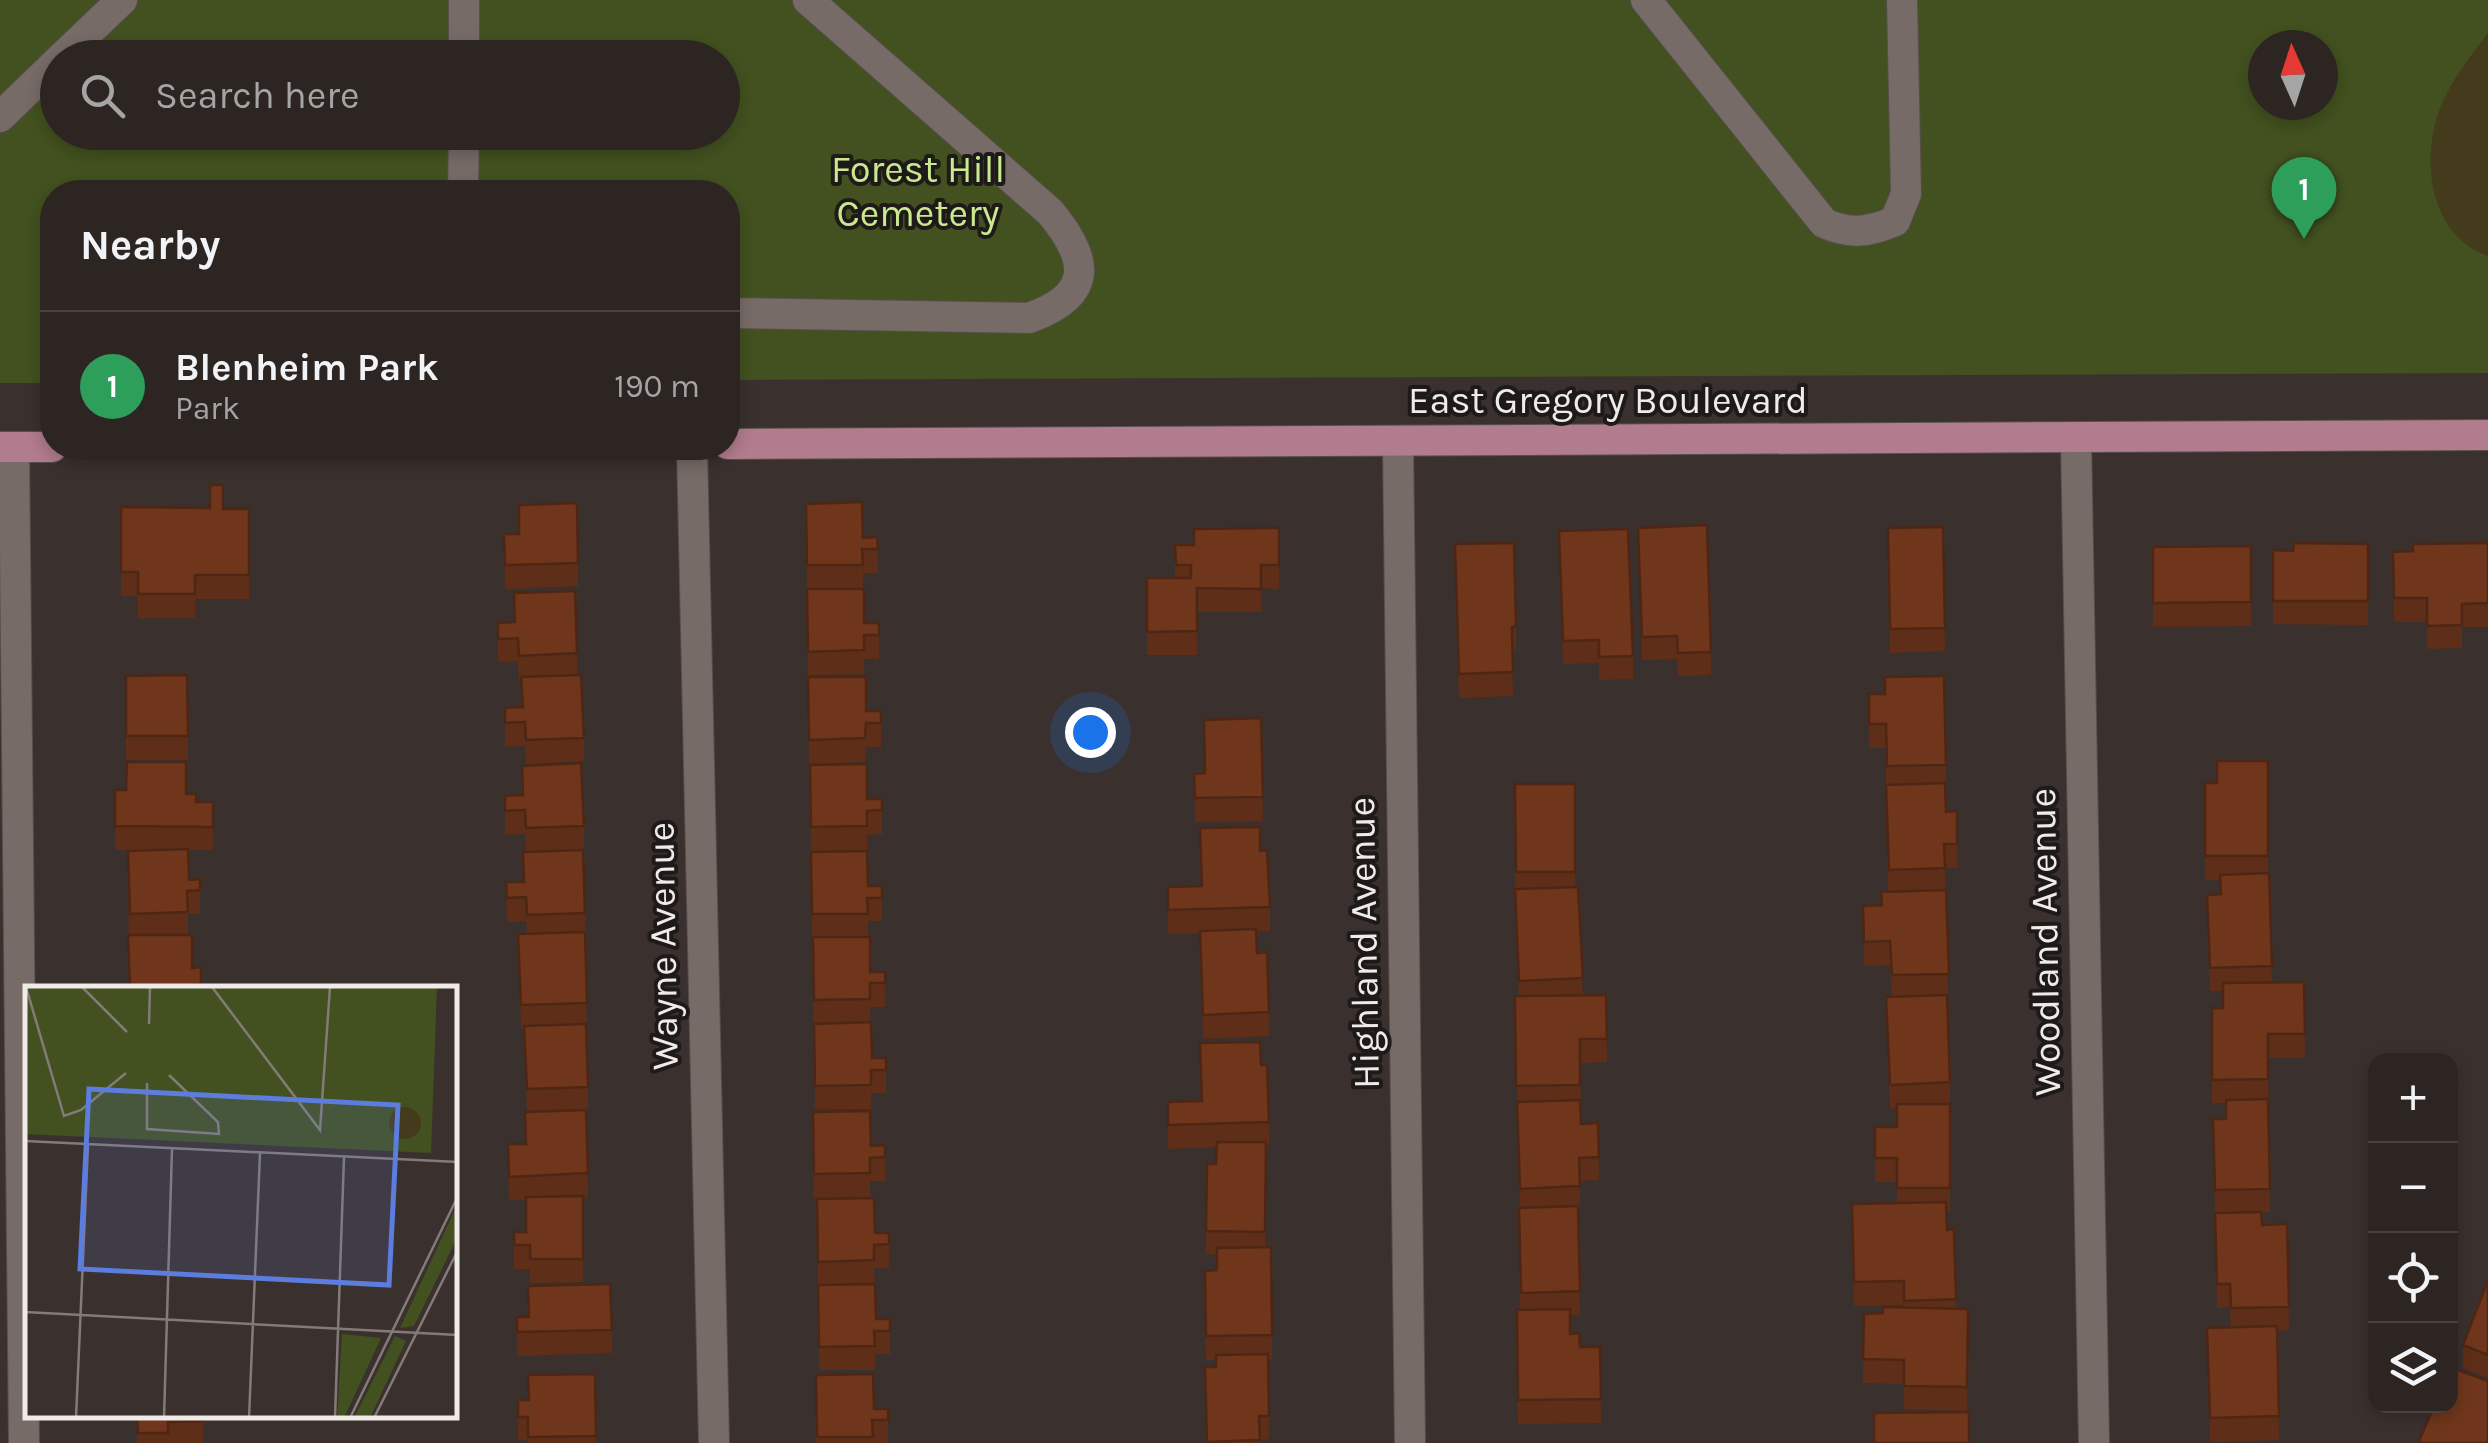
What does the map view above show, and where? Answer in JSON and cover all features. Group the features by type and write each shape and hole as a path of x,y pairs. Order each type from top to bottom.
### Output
{"main road":[{"name":"East Gregory Boulevard","path":"740,444 2488,436"},
{"path":"7,447 40,446"}],"street":[{"path":"79,40 122,0"},
{"path":"464,0 464,40"},
{"path":"740,314 1030,318 1061,307 1077,286 1078,264 1070,237 1050,212 808,0"},
{"path":"1646,0 1824,223 1842,231 1872,231 1895,220 1906,194 1902,0"},
{"path":"0,116 40,77"},
{"path":"463,180 464,150"},
{"name":"Woodland Avenue","path":"2076,439 2094,1443"},
{"name":"Highland Avenue","path":"1398,441 1410,1443"},
{"path":"7,447 24,1443"},
{"name":"Wayne Avenue","path":"692,460 714,1443"}],"green space":[{"name":"Forest Hill Cemetery","path":"0,0 2488,0 2488,373 740,380 740,180 40,180 40,383 0,383"}],"sand":[{"path":"2488,33 2488,256 2452,230 2440,211 2431,166 2432,142 2445,97"}],"building":[{"path":"210,485 223,485 223,509 249,509 249,575 195,575 195,594 138,594 138,572 121,572 121,507 210,508"},
{"path":"862,502 863,538 877,537 878,549 862,549 863,565 807,565 806,504"},
{"path":"577,503 578,563 505,565 504,534 519,534 519,505"},
{"path":"1707,525 1711,652 1678,653 1677,636 1642,637 1638,528"},
{"path":"1943,527 1945,628 1890,629 1888,528"},
{"path":"1279,528 1279,565 1261,565 1261,589 1197,588 1197,631 1147,632 1147,578 1191,578 1191,565 1176,565 1175,545 1194,545 1194,529"},
{"path":"1628,529 1633,656 1599,657 1599,640 1563,641 1559,531"},
{"path":"1514,543 1513,672 1459,674 1455,544"},
{"path":"2294,543 2368,544 2368,601 2273,601 2273,550 2293,551"},
{"path":"2488,543 2488,603 2462,604 2462,625 2427,626 2427,598 2394,598 2393,552 2413,551 2413,544"},
{"path":"2251,546 2251,602 2153,603 2153,547"},
{"path":"807,589 864,589 864,623 879,623 879,635 864,635 864,650 808,652"},
{"path":"575,591 577,653 519,656 518,638 498,639 498,623 515,622 514,593"},
{"path":"187,675 188,736 126,736 126,676"},
{"path":"581,675 584,738 526,740 525,722 505,723 505,708 523,707 521,677"},
{"path":"1944,676 1946,765 1887,766 1886,724 1869,724 1869,694 1885,694 1885,677"},
{"path":"808,677 866,677 866,711 881,711 881,723 866,723 865,738 809,740"},
{"path":"1261,718 1263,797 1195,798 1194,774 1205,773 1204,720"},
{"path":"2217,761 2268,761 2268,856 2205,856 2205,783 2217,783"},
{"path":"127,762 186,762 186,794 196,794 196,802 213,802 213,827 115,826 115,790 126,790"},
{"path":"581,763 584,826 526,828 525,810 505,811 505,796 523,795 522,766"},
{"path":"867,764 867,799 882,799 882,810 867,811 867,826 811,827 810,765"},
{"path":"1945,783 1946,812 1957,811 1957,844 1944,844 1945,868 1889,870 1886,785"},
{"path":"1515,784 1575,784 1575,872 1516,872"},
{"path":"1260,827 1260,851 1267,850 1270,907 1168,910 1168,887 1202,886 1200,828"},
{"path":"188,849 189,880 200,879 200,890 187,891 188,912 130,914 128,851"},
{"path":"583,850 585,913 527,915 526,897 507,898 506,882 524,882 523,852"},
{"path":"867,851 868,886 882,886 882,898 867,898 868,914 812,914 811,852"},
{"path":"2269,873 2272,966 2210,968 2207,895 2221,894 2220,875"},
{"path":"1578,887 1583,978 1519,981 1515,889"},
{"path":"1946,890 1949,974 1892,975 1890,941 1864,942 1863,906 1882,905 1881,892"},
{"path":"1256,929 1257,953 1267,952 1269,1012 1203,1015 1200,931"},
{"path":"585,932 587,1003 521,1005 518,934"},
{"path":"128,935 192,935 192,968 201,967 201,984 130,986"},
{"path":"813,937 870,937 870,972 885,972 885,983 870,983 870,999 814,1000"},
{"path":"2304,982 2305,1034 2268,1034 2268,1079 2212,1080 2212,1008 2223,1008 2223,983"},
{"path":"1606,995 1607,1039 1580,1039 1580,1085 1516,1086 1515,996"},
{"path":"1947,995 1950,1082 1890,1085 1886,997"},
{"path":"871,1022 872,1058 886,1058 886,1070 871,1070 871,1085 815,1086 814,1024"},
{"path":"586,1024 588,1087 527,1089 524,1026"},
{"path":"1260,1042 1261,1065 1267,1065 1269,1122 1168,1125 1168,1102 1202,1101 1200,1043"},
{"path":"2268,1099 2270,1189 2215,1190 2213,1119 2226,1119 2226,1100"},
{"path":"1580,1100 1581,1124 1598,1123 1599,1157 1579,1158 1580,1186 1520,1189 1517,1102"},
{"path":"1897,1104 1950,1104 1950,1188 1897,1188 1897,1158 1875,1158 1875,1127 1897,1127"},
{"path":"586,1110 588,1173 509,1177 508,1144 526,1144 525,1112"},
{"path":"870,1111 871,1146 885,1145 885,1157 870,1158 870,1173 814,1174 813,1112"},
{"path":"1217,1142 1266,1142 1265,1232 1206,1231 1207,1164 1216,1164"},
{"path":"583,1196 583,1259 530,1259 530,1245 514,1245 514,1232 526,1232 526,1197"},
{"path":"874,1198 875,1233 889,1233 889,1244 874,1245 874,1260 818,1262 817,1199"},
{"path":"1946,1202 1947,1230 1954,1229 1956,1299 1904,1301 1904,1281 1854,1282 1852,1204"},
{"path":"1578,1206 1580,1291 1521,1293 1519,1208"},
{"path":"2261,1212 2262,1225 2287,1224 2289,1307 2231,1308 2230,1284 2217,1284 2215,1213"},
{"path":"1271,1247 1272,1335 1206,1336 1205,1271 1217,1270 1217,1248"},
{"path":"2488,1280 2488,1355 2463,1345"},
{"path":"610,1284 612,1330 517,1332 517,1317 529,1317 528,1286"},
{"path":"875,1284 876,1319 890,1319 890,1331 874,1331 875,1346 819,1347 818,1285"},
{"path":"1883,1307 1968,1309 1967,1387 1904,1386 1904,1360 1863,1359 1864,1314 1883,1313"},
{"path":"1570,1309 1570,1334 1579,1333 1580,1347 1600,1347 1601,1399 1518,1400 1517,1310"},
{"path":"2277,1326 2279,1416 2210,1418 2207,1328"},
{"path":"1268,1354 1269,1416 1259,1416 1260,1440 1207,1442 1205,1367 1216,1367 1216,1355"},
{"path":"2458,1370 2488,1381 2488,1443 2419,1441 2431,1413 2458,1413"},
{"path":"595,1374 596,1436 528,1437 528,1417 518,1417 518,1400 529,1400 528,1375"},
{"path":"873,1374 874,1409 888,1409 888,1420 872,1420 873,1437 817,1437 816,1375"},
{"path":"1969,1412 1969,1443 1874,1443 1874,1413"},
{"path":"137,1418 203,1418 168,1422 168,1433 138,1433"}],"place":[{"name":"Blenheim Park","path":"2304,239"}]}
